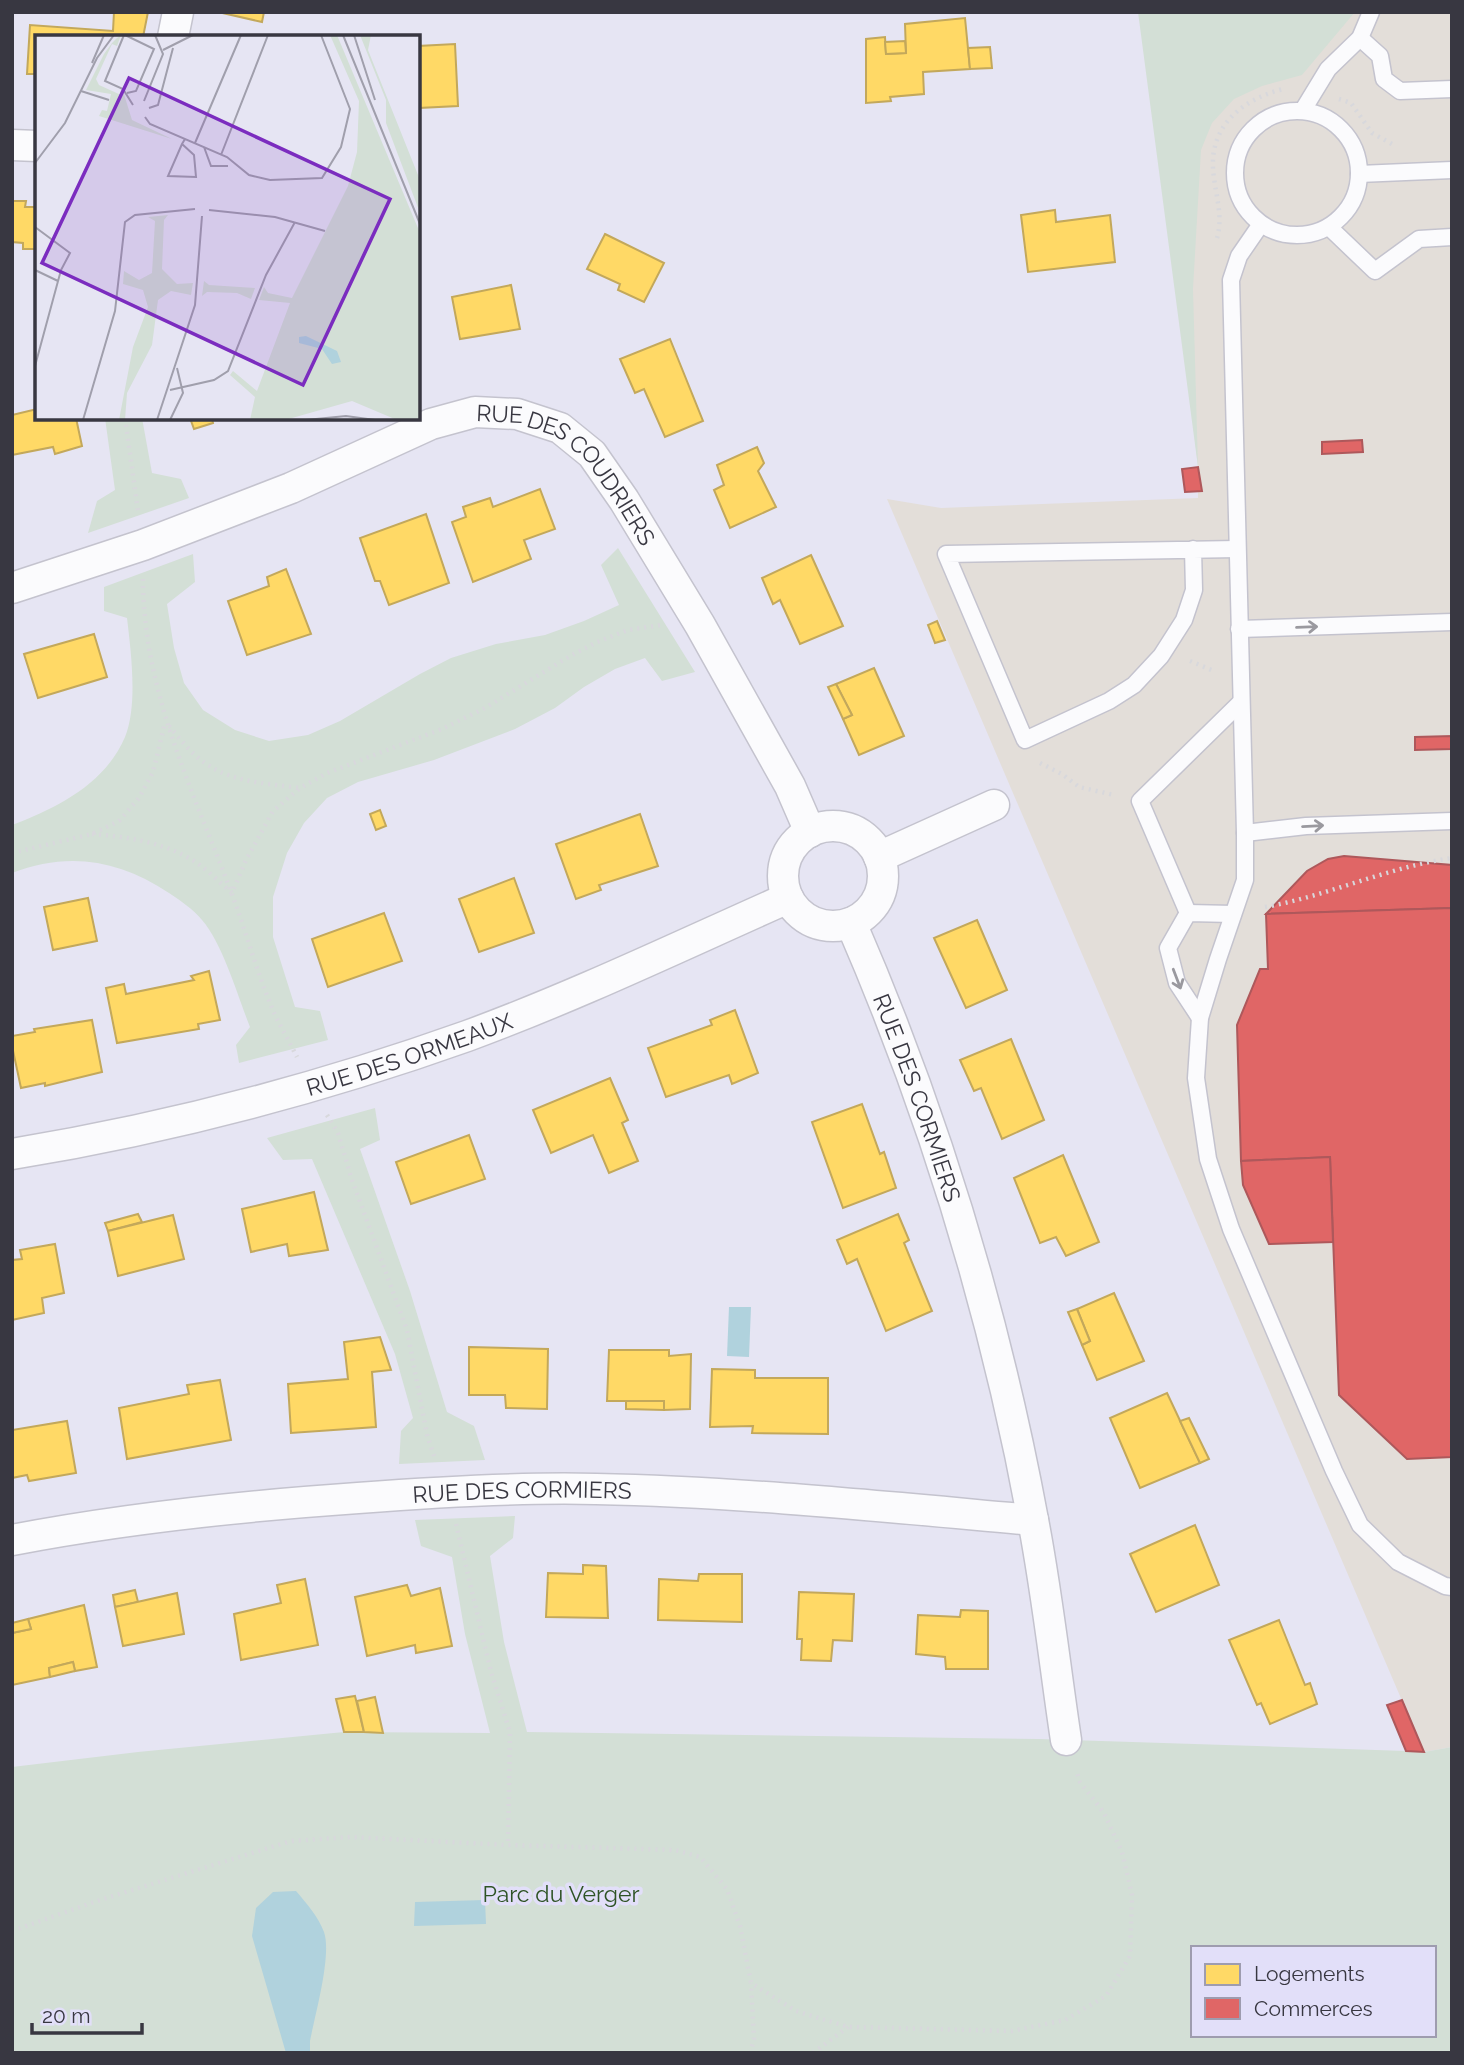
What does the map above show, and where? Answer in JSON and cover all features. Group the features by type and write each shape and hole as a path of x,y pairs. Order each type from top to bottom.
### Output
{"street":[{"path":"173,35 178,12"},
{"path":"12,145 35,146"},
{"name":"RUE DES COUDRIERS","path":"12,588 143,545 291,488 431,424 474,412 517,414 560,428 592,454 624,500 700,625 790,786 810,832"},
{"path":"879,857 994,806"},
{"path":"826,826 842,827 858,833 870,843 879,857 883,873 876,903 865,915 851,923 836,927 807,920 788,898 783,883 788,853 798,840 810,832 826,826"},
{"name":"RUE DES ORMEAUX","path":"12,1154 188,1118 312,1086 468,1035 611,977 788,898"},
{"name":"RUE DES CORMIERS","path":"851,923 927,1113 969,1251 1002,1375 1033,1520 1066,1740"},
{"name":"RUE DES CORMIERS","path":"12,1540 160,1516 306,1502 446,1492 595,1489 787,1498 1033,1520"}],"lane":[{"path":"1303,110 1328,69 1360,38 1371,12"},
{"path":"1360,38 1380,56 1384,79 1400,91 1452,89"},
{"path":"1303,110 1321,115 1337,124 1349,138 1357,155 1359,174 1356,195 1345,213 1329,227 1313,234 1295,236 1277,233 1261,225 1246,210 1237,192 1234,172 1238,151 1248,134 1264,120 1282,111 1303,110"},
{"path":"1359,174 1452,170"},
{"path":"1261,225 1239,256 1231,280 1244,880 1200,1018 1196,1078 1208,1159 1231,1229 1334,1471 1360,1525 1398,1562 1452,1587"},
{"path":"1329,227 1375,271 1419,239 1452,237"},
{"path":"1193,549 1194,590 1184,620 1161,656 1134,685 1109,701 1025,740 946,554 1193,549 1237,549"},
{"path":"1239,629 1452,622"},
{"path":"1188,913 1140,801 1241,702"},
{"path":"1245,833 1306,825 1452,821"},
{"path":"1188,913 1233,914"},
{"path":"1188,913 1168,948 1177,983 1200,1018"}],"path":[{"path":"125,420 143,545 143,597 149,650 166,722 275,1014 338,1133 352,1180 407,1330 427,1435 462,1544 491,1672 510,1732 508,1845"},
{"path":"232,893 246,860 273,811 300,788 327,773 442,729 597,642 628,630 664,625 700,625"},
{"path":"166,722 194,755 222,774 253,782 300,788"},
{"path":"12,853 92,834 119,821 139,798 153,772 166,722"},
{"path":"1025,740 1034,761 1062,774 1079,787 1140,801"},
{"path":"92,834 134,838 164,846 191,859 232,893"},
{"path":"751,1983 796,2011 848,2027 1012,2031 1065,2020 1106,1996 1130,1956 1132,1895 1122,1852 1104,1813 1080,1782 1066,1740"},
{"path":"12,1931 100,1900 291,1841 351,1837 675,1850 700,1857 727,1889 740,1926 751,1983 754,2039 750,2053"},
{"path":"813,2053 848,2027"}],"shaded area":[{"path":"1146,12 1452,12 1452,1747 1424,1752 887,499 941,508 1198,498 1198,467"}],"green space":[{"path":"1138,12 1355,12 1302,75 1262,86 1234,99 1212,123 1201,150 1193,289 1198,467"},
{"path":"105,420 142,420 152,473 181,479 189,498 88,533 97,501 115,490"},
{"path":"618,548 695,672 662,681 645,658 615,669 555,708 515,729 434,760 358,782 327,798 304,823 287,853 273,897 273,937 295,1007 320,1011 328,1040 239,1063 236,1045 250,1027 217,943 210,930 191,909 150,882 113,866 93,862 53,862 12,873 12,825 46,811 78,792 105,768 125,737 132,694 132,662 127,618 104,611 104,587 193,554 195,582 167,604 174,648 184,683 203,710 235,730 269,741 308,735 340,721 451,658 496,644 545,635 619,605 601,565"},
{"path":"375,1108 380,1140 360,1149 410,1291 447,1412 474,1426 485,1460 399,1464 401,1431 413,1418 395,1354 312,1159 283,1160 267,1138"},
{"name":"Parc du Verger","path":"515,1516 513,1538 490,1556 504,1642 527,1732 1039,1739 1424,1752 1452,1747 1452,2053 12,2053 12,1767 344,1732 490,1733 465,1634 452,1557 421,1546 415,1520"}],"water":[{"path":"729,1307 751,1307 749,1357 727,1356"},
{"path":"296,1891 319,1921 326,1942 310,2053 286,2053 252,1936 256,1908 273,1892"},
{"path":"485,1900 486,1924 414,1926 415,1902"}],"building: Logements":[{"path":"114,12 148,12 143,35 35,35 35,74 27,74 30,25 113,31"},
{"path":"218,12 264,12 262,22"},
{"path":"965,18 970,69 923,72 924,94 890,97 891,101 866,103 866,39 885,37 886,54 906,53 905,24"},
{"path":"905,41 906,53 886,54 885,42"},
{"path":"455,44 458,106 420,108 420,46"},
{"path":"990,47 992,68 970,69 968,48"},
{"path":"12,201 26,201 25,207 35,207 35,249 23,249 23,243 12,242"},
{"path":"1055,210 1056,222 1110,215 1115,262 1028,272 1021,215"},
{"path":"605,234 664,263 644,302 618,290 620,284 587,269"},
{"path":"511,285 520,329 460,339 452,297"},
{"path":"670,339 703,421 665,437 644,389 635,393 620,359"},
{"path":"35,409 35,420 76,420 82,446 55,454 53,447 12,455 12,415"},
{"path":"191,420 212,420 213,423 194,429"},
{"path":"757,447 764,463 758,471 776,507 730,528 714,490 724,485 717,465"},
{"path":"540,489 555,529 524,540 531,559 473,582 452,522 466,517 463,507 490,498 493,507"},
{"path":"426,514 449,583 389,605 380,581 375,581 360,538"},
{"path":"811,555 843,626 800,644 780,600 773,604 762,578"},
{"path":"286,569 311,634 247,655 228,601 269,586 267,577"},
{"path":"937,621 945,640 935,643 928,625"},
{"path":"94,634 107,677 38,698 24,654"},
{"path":"874,668 904,736 859,755 843,719 852,715 836,684"},
{"path":"836,684 852,715 843,719 828,687"},
{"path":"380,810 386,826 376,830 370,814"},
{"path":"640,814 658,866 599,885 601,890 576,899 556,844"},
{"path":"514,878 534,933 479,952 459,899"},
{"path":"88,898 97,941 53,950 44,907"},
{"path":"384,913 402,961 328,987 312,939"},
{"path":"977,920 1007,990 966,1008 934,938"},
{"path":"209,971 220,1020 198,1024 199,1029 117,1043 106,988 124,984 126,994 194,980 191,976"},
{"path":"735,1010 758,1073 732,1084 729,1075 666,1097 648,1048 712,1025 710,1020"},
{"path":"92,1020 102,1072 45,1086 45,1083 21,1088 12,1036 35,1032 34,1029"},
{"path":"1011,1039 1044,1120 1002,1139 981,1088 974,1091 960,1060"},
{"path":"610,1078 628,1120 622,1123 638,1161 609,1173 593,1135 551,1153 533,1110"},
{"path":"862,1104 880,1154 884,1152 896,1188 843,1208 812,1122"},
{"path":"469,1135 485,1179 411,1204 396,1162"},
{"path":"1063,1155 1099,1242 1066,1256 1056,1237 1040,1243 1014,1178"},
{"path":"314,1192 328,1250 289,1256 287,1244 251,1252 242,1209"},
{"path":"138,1214 142,1222 108,1231 105,1223"},
{"path":"898,1214 909,1240 904,1243 932,1311 886,1331 857,1259 847,1264 837,1240"},
{"path":"173,1215 184,1259 118,1276 108,1231"},
{"path":"55,1244 64,1293 42,1298 44,1313 12,1320 12,1260 22,1259 20,1250"},
{"path":"1114,1293 1144,1361 1097,1380 1082,1345 1090,1341 1077,1309"},
{"path":"1077,1309 1090,1341 1082,1345 1068,1312"},
{"path":"380,1337 391,1370 372,1372 376,1427 291,1433 288,1384 348,1379 344,1342"},
{"path":"469,1347 548,1349 547,1409 506,1408 505,1395 469,1395"},
{"path":"609,1350 669,1350 669,1356 691,1354 690,1409 664,1410 664,1401 607,1401"},
{"path":"712,1369 755,1370 755,1378 828,1378 828,1434 752,1433 753,1426 710,1427"},
{"path":"220,1380 231,1440 127,1459 119,1408 189,1394 187,1385"},
{"path":"1167,1393 1200,1463 1140,1488 1110,1418"},
{"path":"626,1401 664,1401 664,1410 626,1409"},
{"path":"1189,1418 1209,1459 1200,1463 1180,1421"},
{"path":"67,1421 76,1473 29,1481 27,1475 12,1478 12,1430"},
{"path":"1195,1525 1219,1585 1156,1612 1130,1554"},
{"path":"583,1565 606,1566 608,1618 546,1617 548,1573 583,1574"},
{"path":"699,1574 742,1574 742,1622 658,1620 659,1579 698,1581"},
{"path":"305,1579 318,1645 241,1660 234,1614 281,1603 277,1585"},
{"path":"407,1585 411,1596 440,1588 452,1646 416,1653 415,1645 367,1656 355,1597"},
{"path":"135,1590 138,1602 115,1607 113,1595"},
{"path":"799,1592 854,1594 852,1641 833,1640 831,1661 801,1660 802,1639 797,1639"},
{"path":"177,1593 184,1634 123,1646 115,1607"},
{"path":"84,1605 97,1667 75,1671 73,1662 49,1668 50,1677 12,1685 12,1633 31,1629 28,1619"},
{"path":"961,1610 988,1611 988,1669 946,1669 945,1657 916,1654 918,1615 960,1617"},
{"path":"28,1619 31,1629 12,1633 12,1623"},
{"path":"1279,1620 1305,1685 1310,1683 1317,1704 1270,1724 1261,1703 1257,1705 1229,1640"},
{"path":"73,1662 75,1671 50,1677 49,1668"},
{"path":"355,1696 364,1732 344,1732 336,1699"},
{"path":"375,1697 383,1733 364,1732 357,1701"}],"building: Commerces":[{"path":"1362,440 1363,452 1322,454 1322,442"},
{"path":"1198,467 1202,491 1185,492 1182,469"},
{"path":"1452,736 1452,749 1415,750 1415,737"},
{"path":"1344,856 1452,865 1452,908 1266,914 1307,871 1328,859"},
{"path":"1452,908 1452,1457 1407,1459 1339,1395 1330,1157 1241,1161 1237,1025 1260,969 1268,969 1266,914"},
{"path":"1330,1157 1333,1242 1269,1244 1243,1185 1241,1161"},
{"path":"1402,1700 1424,1752 1406,1751 1387,1705"}]}
